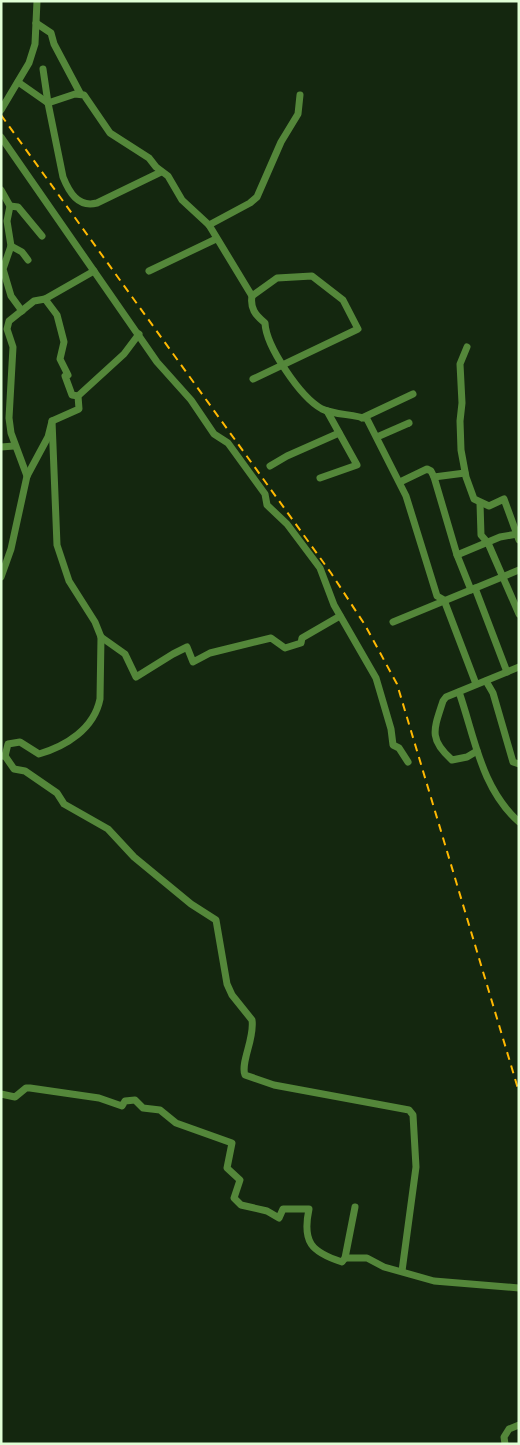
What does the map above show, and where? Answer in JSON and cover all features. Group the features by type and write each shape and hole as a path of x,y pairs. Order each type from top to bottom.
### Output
{"street":[{"path":"1,110 29,63 35,44 37,1"},
{"path":"36,23 51,33 54,44 80,93 92,105 110,133 149,158 161,172 168,176 182,200 209,225 252,296"},
{"path":"44,68 48,104 63,177 67,188 78,200 91,205 97,203 161,172"},
{"path":"18,82 48,104"},
{"path":"48,104 80,93"},
{"path":"209,225 250,202 257,196 281,142 298,114 300,95"},
{"path":"1,137 158,362 191,400 206,425 214,434 228,443 241,459 265,494 267,505 287,524 320,568 334,605 376,678 391,728 393,745 399,748 408,762"},
{"path":"1,190 10,206 7,221 11,246 2,265 11,296 22,312"},
{"path":"10,206 18,207 42,236"},
{"path":"1,224 8,233"},
{"path":"149,271 216,239"},
{"path":"11,246 22,252 28,260"},
{"path":"1,453 7,446 9,418 12,347 7,329 9,321 34,301 45,299 94,271"},
{"path":"253,378 282,364 358,329 343,300 312,276 277,278 252,296 250,305 257,317 265,322 265,333 282,364 313,402 327,411 367,419 400,482 437,596 444,600 476,684"},
{"path":"45,299 57,315 64,342 60,359 68,375 65,376 72,395 78,396"},
{"path":"78,396 124,354 139,334"},
{"path":"457,555 488,543 518,537 504,499 489,506 474,499 465,473 459,438 462,403 461,356 465,356 466,348"},
{"path":"362,418 413,394"},
{"path":"52,421 79,409 78,396"},
{"path":"320,478 357,465 327,411"},
{"path":"1,577 11,549 27,476 48,437 52,421"},
{"path":"52,421 57,545 70,581 95,622 101,637 100,699 88,722 72,741 61,747 39,754 20,742 8,744 2,756 14,769 25,771 56,793 64,804 108,829 134,857 191,904 216,920 226,984 232,995 252,1020 250,1045 243,1071 245,1075 274,1086 409,1110 413,1115 416,1167 402,1271"},
{"path":"377,437 409,423"},
{"path":"270,466 287,456 339,433"},
{"path":"7,446 27,476"},
{"path":"400,482 427,469 432,471 457,555 507,672"},
{"path":"434,477 465,473"},
{"path":"480,503 481,535 488,543 519,614"},
{"path":"393,622 519,570"},
{"path":"101,637 125,654 136,677 172,654 188,647 193,662 210,653 271,638 285,648 301,642 302,638 340,616"},
{"path":"477,751 467,757 452,760 440,749 434,730 443,701 458,692 519,667"},
{"path":"486,681 493,693 513,762 519,764"},
{"path":"458,692 477,751 495,796 519,822"},
{"path":"1,1094 15,1097 26,1088 30,1088 99,1098 122,1106 125,1101 135,1100 142,1108 160,1110 176,1124 232,1144 227,1168 240,1180 234,1198 241,1205 267,1211 279,1218 283,1209 309,1209 305,1228 315,1248 323,1256 342,1262 345,1258 355,1206"},
{"path":"345,1258 367,1258 384,1268 402,1271 434,1281 519,1288"},
{"path":"503,1442 509,1429 519,1425"}],"railway":[{"path":"1,115 331,573 365,625 397,684 519,1092"}]}
